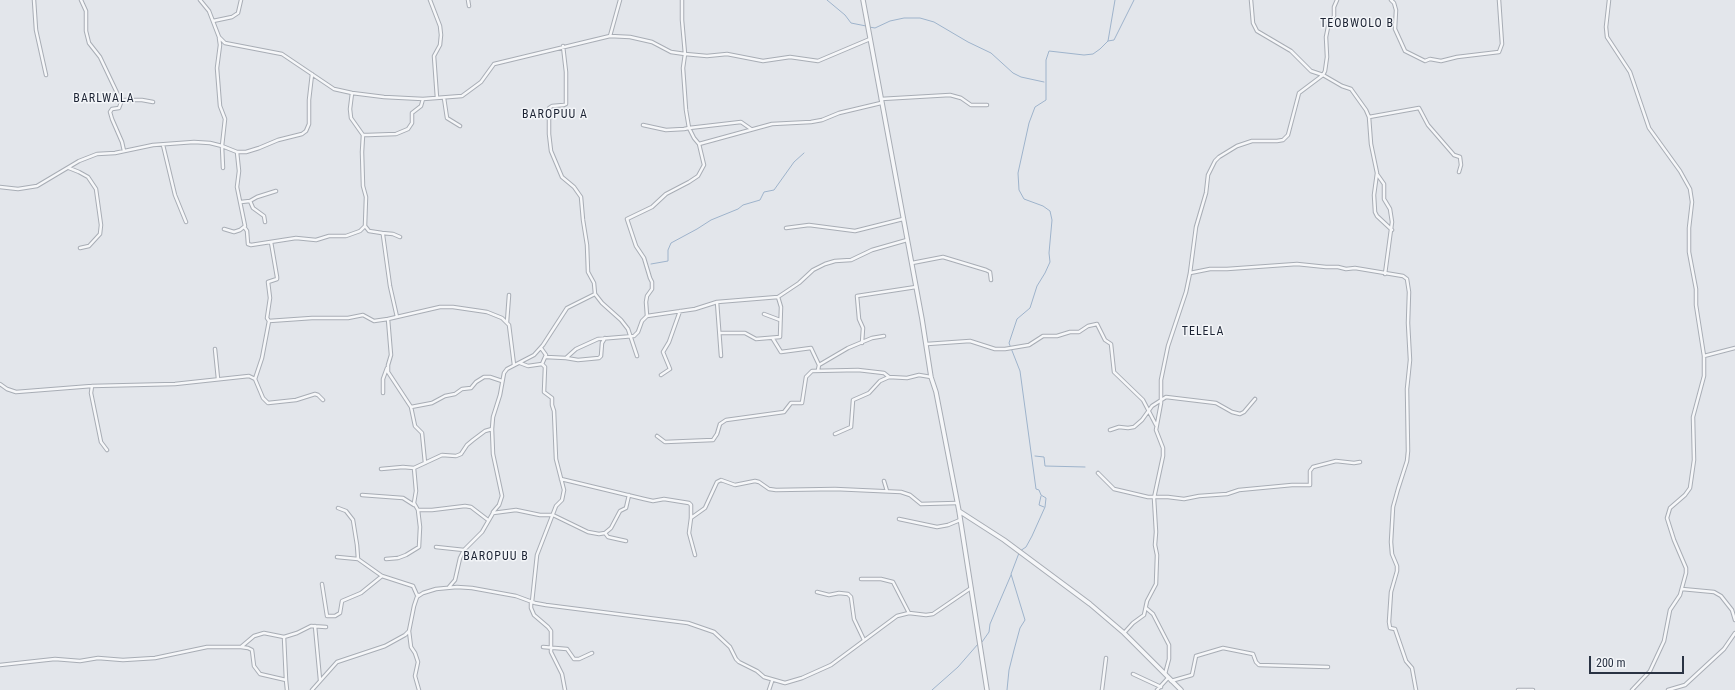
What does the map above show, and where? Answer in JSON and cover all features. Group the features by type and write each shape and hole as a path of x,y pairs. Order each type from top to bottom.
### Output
{"street":[{"path":"34,0 36,30 46,75"},
{"path":"81,0 86,11 86,31 89,43 100,57 116,93 122,100 142,100 153,102"},
{"path":"200,0 209,11 219,38 220,45 217,68 221,110 225,124 222,146 224,168"},
{"path":"213,21 232,17 238,13 240,0"},
{"path":"430,0 440,26 441,35 440,45 434,56 437,98"},
{"path":"468,0 469,6"},
{"path":"610,36 620,0"},
{"path":"647,316 647,296 653,285 647,264 636,246 627,219 652,207 666,194 698,176 704,165 699,144 689,128 686,110 683,68 685,54 682,0"},
{"path":"863,0 927,344 931,377 936,392 959,511 987,690"},
{"path":"1251,0 1253,23 1257,31 1291,51 1311,71 1323,75 1342,86 1351,88 1369,117 1371,144 1377,173 1374,195 1375,212 1377,216 1392,230"},
{"path":"1124,633 1133,623 1143,616 1147,601 1156,584 1157,555 1154,546 1156,532 1154,489 1163,456 1162,448 1156,433 1161,400 1161,380 1165,358 1184,299 1190,273 1196,227 1206,193 1208,175 1215,161 1229,150 1246,142 1273,142 1283,140 1288,135 1299,93 1323,75 1326,61 1326,37 1328,28 1334,16 1334,7 1337,0"},
{"path":"1391,0 1394,3 1396,10 1395,29 1405,51 1425,61 1430,59 1441,61 1465,56 1499,52 1502,44 1499,0"},
{"path":"1609,0 1606,27 1608,38 1630,72 1649,128 1680,171 1690,189 1692,202 1689,228 1689,252 1696,289 1696,305 1704,356 1704,376 1693,417 1694,460 1690,488 1685,495 1670,508 1667,518 1674,540 1686,568 1686,573 1680,595 1670,610 1664,641 1650,671 1632,690"},
{"path":"219,38 227,44 288,56 329,86 352,93 384,98 423,99 462,96 481,82 494,64 563,46 610,36 630,37 647,41 671,52 707,56 726,54 763,61 790,57 818,61 870,39"},
{"path":"563,46 566,72 566,104 552,106 549,108 549,134 552,151 562,177 574,187 581,197 587,245 588,272 594,283 595,294 628,329 637,356"},
{"path":"0,187 18,189 37,186 92,156 163,144 194,142 222,146 237,152 246,152 278,140 302,134 306,131 309,124 309,100 312,74"},
{"path":"352,93 350,109 351,118 363,134 363,186 366,197 365,226 368,231 393,234 400,237"},
{"path":"699,144 772,124 777,125 822,120 839,113 881,101 950,95 961,98 971,104 987,104"},
{"path":"444,98 447,118 460,126"},
{"path":"363,134 394,134 408,129 412,124 412,113 421,106 423,99"},
{"path":"122,100 119,108 112,109 110,114 122,142 124,151"},
{"path":"1369,117 1419,108 1428,125 1454,154 1460,157 1461,165 1459,172"},
{"path":"643,125 666,130 684,130 689,128 740,122 751,129"},
{"path":"163,144 175,194 186,222"},
{"path":"237,152 239,171 237,187 245,228 247,231 248,244 251,245 296,238 316,240 329,236 346,236 360,231 365,226"},
{"path":"68,168 88,177 96,189 101,225 100,234 89,246 80,248"},
{"path":"1377,173 1384,184 1384,199 1390,209 1392,230 1385,274"},
{"path":"241,202 250,201 257,197 276,191"},
{"path":"250,201 253,208 264,216 265,222"},
{"path":"786,228 809,225 855,231 903,219"},
{"path":"224,229 234,232 245,228"},
{"path":"382,233 385,240 390,286 397,317"},
{"path":"566,358 576,349 598,339 631,336 638,332 642,321 647,316 695,309 717,302 778,297 799,283 813,270 825,264 835,261 851,260 872,250 907,240"},
{"path":"255,379 262,358 269,321 270,305 268,282 277,279 278,277 272,242"},
{"path":"912,262 943,257 986,270 990,272 991,280"},
{"path":"1190,273 1210,269 1253,268 1297,264 1346,269 1356,268 1385,274 1405,276 1409,289 1408,323 1410,360 1407,389 1408,451 1407,462 1393,507 1391,542 1393,558 1397,566 1391,592 1389,622 1390,628 1395,629 1406,661 1412,668 1416,690"},
{"path":"862,342 863,328 857,296 916,287"},
{"path":"448,587 455,580 460,558 464,550 482,532 488,520 499,506 502,496 493,454 492,429 493,417 500,395 504,373 507,369 534,355 541,348 567,308 595,294"},
{"path":"509,295 507,322 510,330 511,352 514,365"},
{"path":"720,333 745,333 756,339 773,339 781,336 781,307 778,297"},
{"path":"717,302 722,356"},
{"path":"269,321 312,318 348,318 363,315 374,321 409,315 431,308 453,307 487,312 507,322"},
{"path":"661,375 670,370 662,352 669,342 680,311"},
{"path":"764,314 780,320"},
{"path":"383,393 383,379 391,357 388,319"},
{"path":"927,344 970,341 995,349 1004,349 1029,345 1043,336 1057,336 1070,332 1078,332 1088,326 1096,324 1105,340 1111,344 1114,372 1143,400 1156,425"},
{"path":"819,365 862,342 884,336"},
{"path":"546,357 578,360 599,358 601,356 603,340 605,338"},
{"path":"773,339 781,352 811,348 819,365 818,370"},
{"path":"541,348 545,352 546,357 542,364"},
{"path":"1704,356 1735,348"},
{"path":"216,349 218,379"},
{"path":"519,363 528,366 542,364"},
{"path":"542,364 545,367 544,392 552,398 556,459 564,495 556,506 537,555 531,608 534,615 548,626 551,631 551,649 562,674 565,690"},
{"path":"388,365 390,375 411,407 415,426 422,433 425,463"},
{"path":"657,436 665,442 713,440 718,434 720,424 726,420 784,412 791,403 802,403 806,376 812,371 867,370 884,373 889,377"},
{"path":"835,434 852,426 852,404 855,398 866,395 880,380 889,377 907,378 919,375 931,377"},
{"path":"0,384 7,389 16,392 92,386 173,384 250,376 255,379 263,398 268,403 296,400 315,394 323,400"},
{"path":"411,407 432,403 455,394 462,389 471,388 476,382 484,377 490,377 502,381"},
{"path":"92,386 91,393 101,442 107,450"},
{"path":"1110,430 1119,427 1134,427 1142,420 1152,406 1168,397 1217,404 1232,412 1240,414 1244,412 1255,399"},
{"path":"381,469 403,467 414,468 442,455 462,454 467,445 473,440 485,431 492,429"},
{"path":"1098,473 1114,489 1154,498 1168,496 1184,499 1198,496 1227,494 1240,490 1292,485 1310,486 1310,471 1314,467 1336,461 1354,463 1360,462"},
{"path":"414,468 416,491 414,505"},
{"path":"561,479 654,501 664,500 689,503 691,505 689,533 695,555"},
{"path":"691,518 705,508 717,482 721,480 735,485 755,481 776,490 835,489 887,491 908,494 921,504 957,503"},
{"path":"884,481 887,491"},
{"path":"493,513 516,510 540,515 553,515 588,532 599,534 606,533 611,528 620,511 626,508 629,495"},
{"path":"362,496 403,498 414,505 418,510 420,527 419,547 398,558 386,559"},
{"path":"418,510 465,506 471,507 488,520"},
{"path":"338,508 346,511 353,520 358,559"},
{"path":"959,511 1038,565 1090,604 1124,633 1181,690"},
{"path":"898,519 936,527 948,525 960,520"},
{"path":"606,533 608,537 626,541"},
{"path":"436,547 464,550"},
{"path":"337,557 358,559 382,576 413,586 417,595 419,594"},
{"path":"322,584 327,616 335,616 340,613 342,601 362,593 382,576"},
{"path":"861,579 881,579 893,582 909,613"},
{"path":"419,690 415,676 418,662 415,652 411,647 410,631 414,606 419,594 429,590 448,587 472,588 516,596 531,602 546,605 673,620 702,626 714,632 726,643 739,662 772,681 788,683 821,671 839,661 864,640 892,620 909,613 926,615 933,614 972,587"},
{"path":"1682,589 1714,592 1718,594 1732,610 1735,620"},
{"path":"817,592 827,595 848,594 851,597 854,619 864,640"},
{"path":"1146,608 1153,614 1169,645 1169,659 1164,674"},
{"path":"315,626 320,680"},
{"path":"241,647 249,640 264,633 284,637 315,626 326,627"},
{"path":"312,690 337,662 385,646 410,631"},
{"path":"1668,690 1685,685 1724,649 1735,633"},
{"path":"284,637 287,690"},
{"path":"0,665 55,659 80,661 98,658 123,660 155,658 207,647 241,647 252,650 254,666 260,674 286,680"},
{"path":"543,647 551,649 567,649 574,659 579,659 592,653"},
{"path":"1157,690 1170,679 1191,676 1194,659 1196,656 1223,648 1253,654 1259,665 1328,667"},
{"path":"1102,690 1106,658"},
{"path":"1133,674 1161,687"},
{"path":"769,690 772,681"},
{"path":"1518,690 1533,690"}],"waterway":[{"path":"827,0 845,15 851,23 866,26"},
{"path":"1020,551 1026,547 1032,536 1045,507 1046,498 1041,495 1039,490 1036,489 1020,371 1009,343 1017,319 1030,308 1037,286 1050,262 1049,253 1052,220 1050,211 1043,206 1024,199 1019,190 1018,173 1029,123 1035,107 1046,100 1046,60 1049,51 1084,55 1093,54 1100,49 1108,41 1115,0"},
{"path":"1108,41 1114,40 1134,0"},
{"path":"869,27 875,28 890,21 904,18 920,18 934,22 968,42 991,53 1013,73 1021,77 1044,82"},
{"path":"651,264 668,261 668,250 671,243 711,220 738,209 743,205 760,200 764,192 774,190 794,162 804,153"},
{"path":"1035,456 1044,457 1045,466 1085,467"},
{"path":"1041,496 1039,505 1044,507"},
{"path":"1007,690 1009,670 1014,650 1020,628 1025,620 1011,574 1019,553"},
{"path":"982,642 989,632 990,624 1011,575"},
{"path":"932,690 958,667 978,644"}],"district":[{"name":"TEOBWOLO B","path":"1357,24"},
{"name":"BARLWALA","path":"104,99"},
{"name":"BAROPUU A","path":"555,115"},
{"name":"TELELA","path":"1203,332"},
{"name":"BAROPUU B","path":"496,557"}]}
